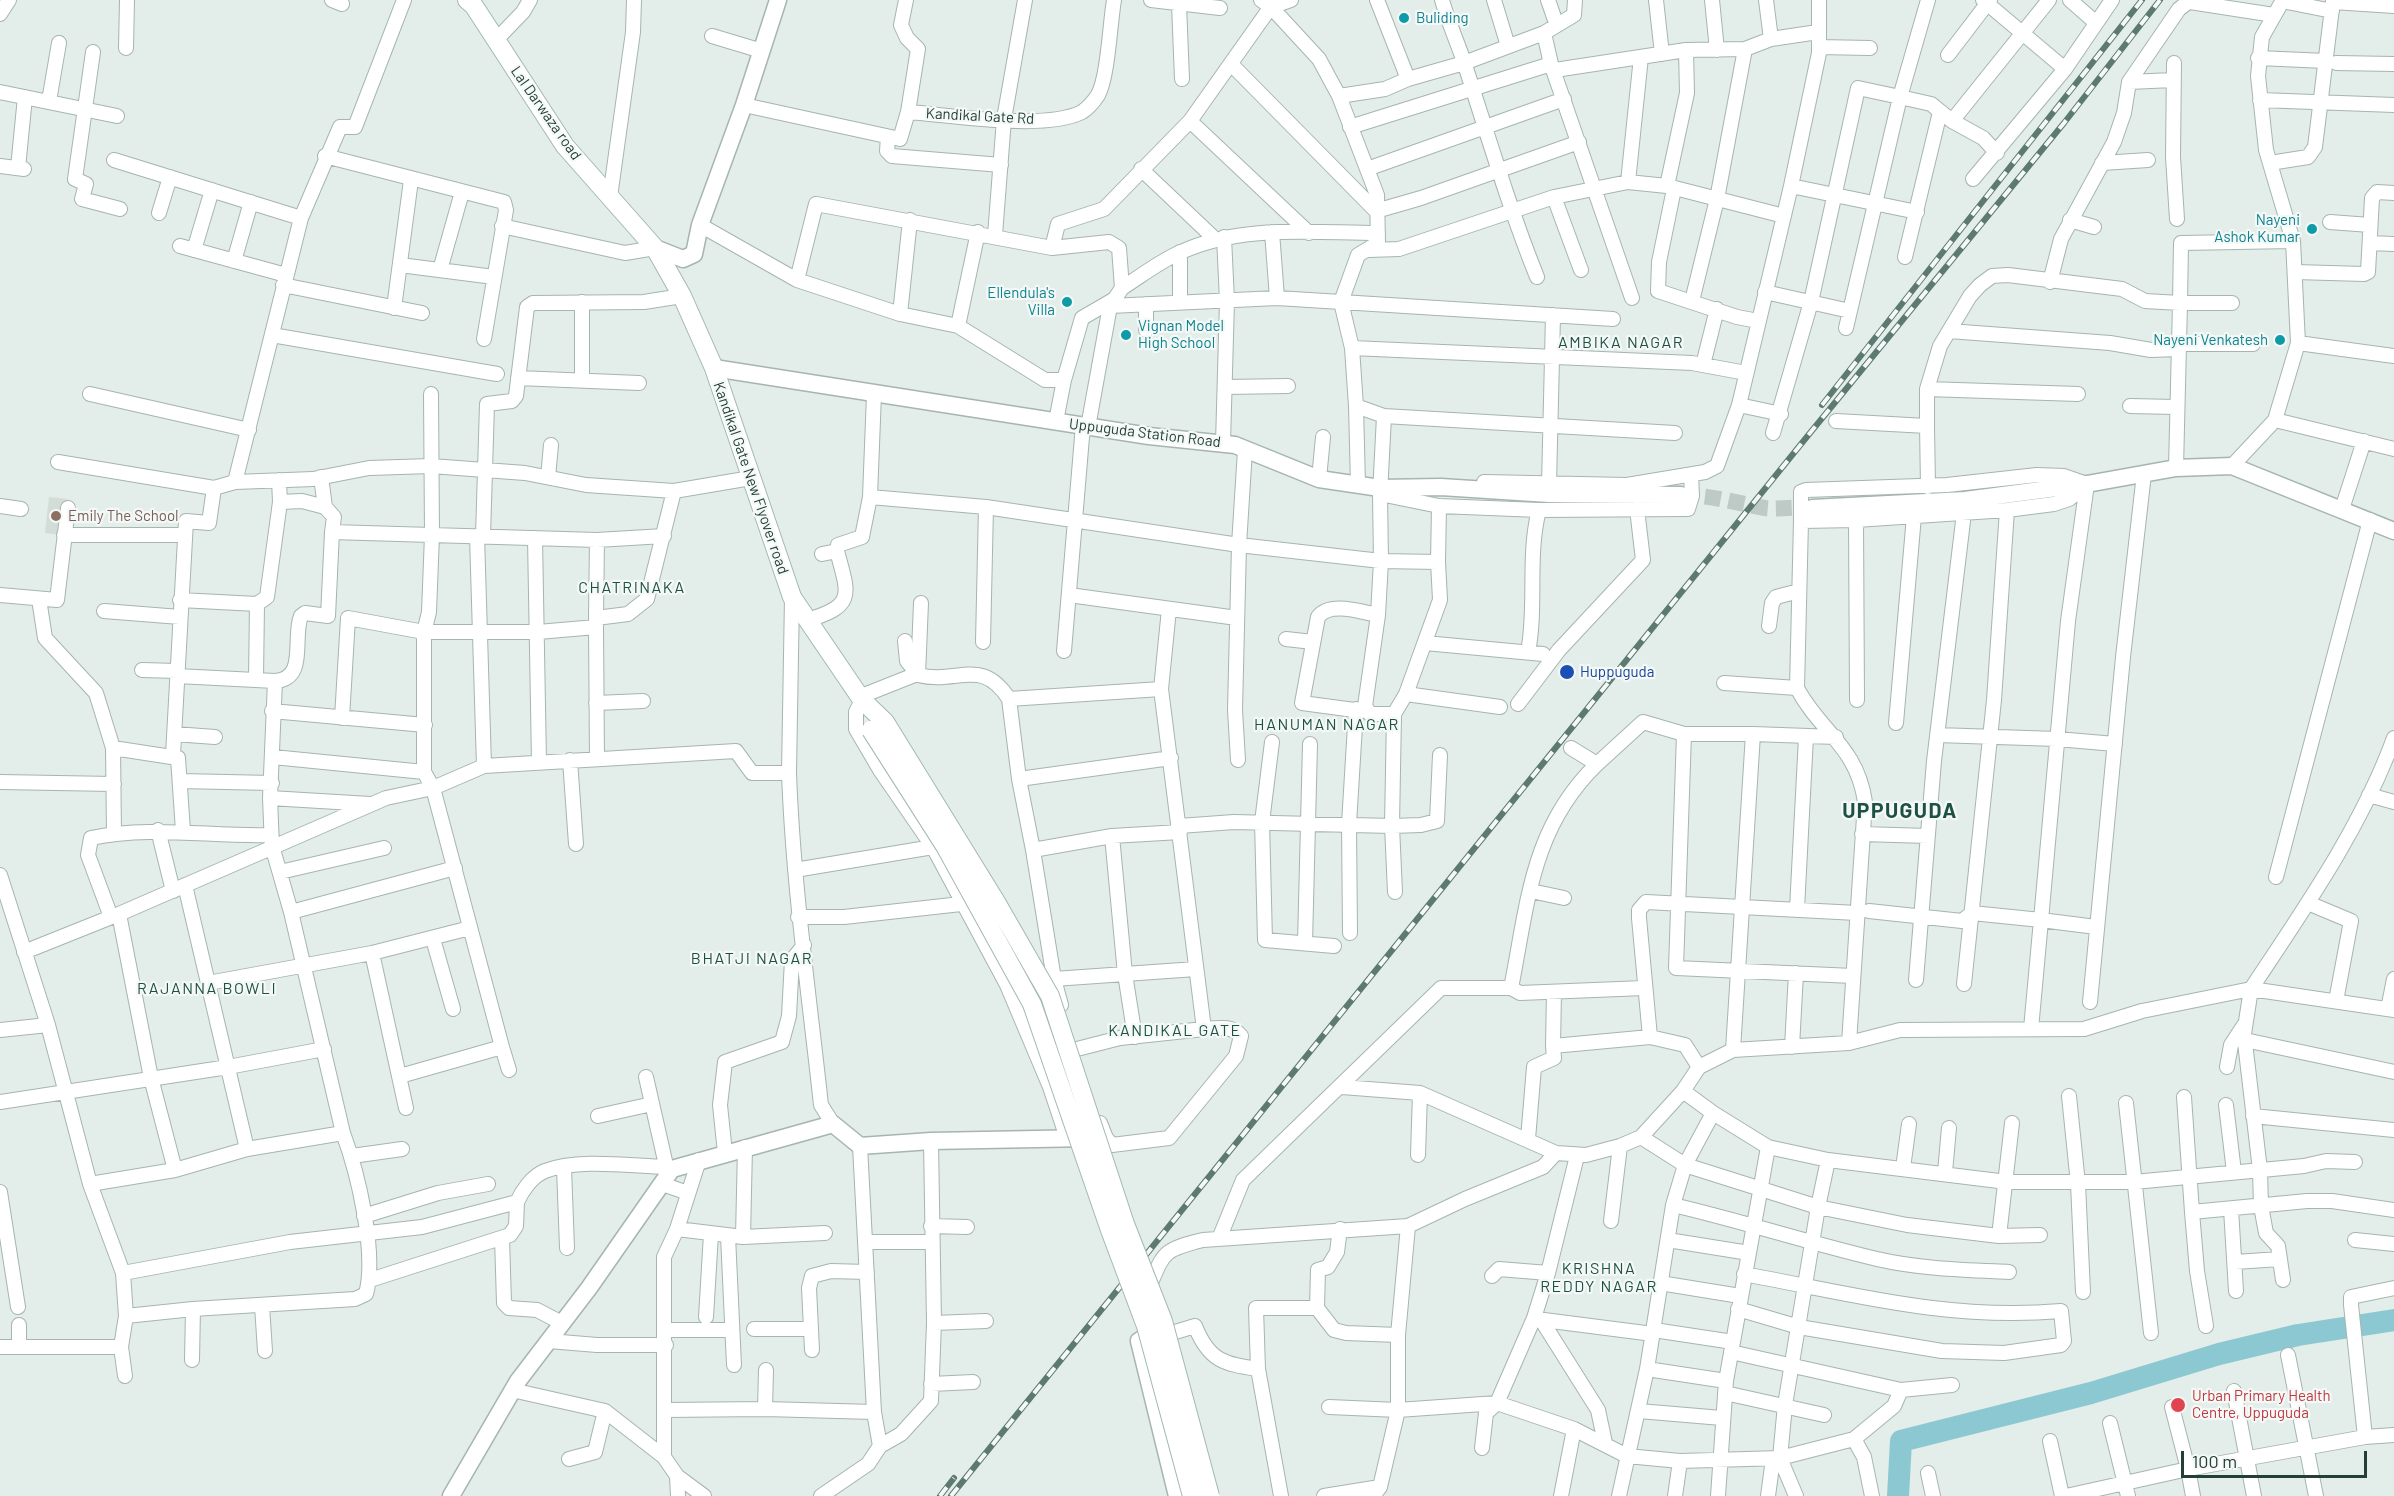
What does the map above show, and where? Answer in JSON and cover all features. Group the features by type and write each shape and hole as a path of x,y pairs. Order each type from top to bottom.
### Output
{"main road":[{"name":"Lal Darwaza road","path":"467,0 474,6 565,146 656,248"},
{"name":"Kandikal Gate New Flyover road","path":"656,248 682,296 714,368 792,597 878,726"},
{"path":"878,726 1032,1004 1110,1230 1146,1326 1192,1496"},
{"path":"878,726 996,902 1050,996 1125,1224 1163,1321 1210,1496"}],"street":[{"path":"0,14 9,0"},
{"path":"126,48 127,0"},
{"path":"235,482 301,218 325,156 340,128 355,127 404,0"},
{"path":"496,40 523,12 530,0"},
{"path":"610,197 633,32 634,0"},
{"path":"502,226 625,254 656,248 683,259 691,257 694,254 700,225 744,105 778,0"},
{"path":"906,0 901,24 907,38 918,49 908,112"},
{"path":"995,236 1004,119 1025,0"},
{"name":"Kandikal Gate Rd","path":"888,137 900,139 908,112 1004,119 1057,119 1082,112 1091,105 1102,85 1114,0"},
{"path":"1151,0 1220,8"},
{"path":"1269,2 1291,0"},
{"path":"1377,0 1408,80"},
{"path":"1442,0 1499,169 1510,210 1537,277"},
{"path":"1494,0 1508,45"},
{"path":"1548,0 1556,23"},
{"path":"1340,96 1386,89 1544,33 1556,23 1574,15 1578,0"},
{"path":"1656,0 1662,54"},
{"path":"1712,0 1717,50"},
{"path":"1766,0 1771,39"},
{"path":"1408,488 1422,479 1549,485 1627,485 1691,475 1717,466 1739,405 1791,186 1819,47 1819,0"},
{"path":"1846,328 1877,204 1900,97 1928,0"},
{"path":"1952,121 2049,0"},
{"path":"2070,0 2095,21"},
{"path":"1973,179 2065,69 2095,21 2112,0"},
{"path":"1948,55 1986,1 2022,35 2065,69"},
{"path":"2050,282 2061,239 2114,142 2124,112 2129,82 2179,9 2191,1 2274,15"},
{"path":"2232,466 2275,420 2298,343 2293,240 2270,163 2260,100 2258,58 2262,37 2282,1 2394,6"},
{"path":"1052,248 1058,224 1104,208 1190,121 1231,64 1269,2"},
{"path":"1269,2 1319,60 1340,96 1377,195 1378,243 1358,255 1341,302 1352,348 1358,485"},
{"path":"1179,4 1182,79"},
{"path":"2270,163 2296,161 2313,154 2331,62 2333,5"},
{"path":"1350,127 1472,87 1553,67 1686,50 1745,49 1771,39 1818,32"},
{"path":"1544,33 1553,67 1632,298"},
{"path":"712,36 762,51"},
{"path":"49,101 59,43"},
{"path":"1819,47 1870,48"},
{"path":"1692,301 1717,199 1745,49"},
{"path":"1686,50 1687,93 1659,262 1658,291 1758,321"},
{"path":"93,52 83,108 75,180 86,184 82,199 120,209"},
{"path":"1628,182 1641,57"},
{"path":"2258,58 2394,64"},
{"path":"2174,63 2173,157 2177,219"},
{"path":"1231,64 1376,211"},
{"path":"2129,82 2173,80"},
{"path":"1773,433 1781,414 1811,302 1858,88 1931,104 1952,121 1983,138 1997,153"},
{"path":"0,92 117,116"},
{"path":"0,166 21,168 25,97"},
{"path":"1367,169 1564,99"},
{"path":"2260,100 2394,105"},
{"path":"744,105 888,137 887,151 892,156 1000,165"},
{"path":"1905,257 1940,112"},
{"path":"1190,121 1309,233"},
{"path":"1376,211 1422,198 1579,142"},
{"path":"325,156 411,180 504,202 506,210 484,339"},
{"path":"114,160 301,218"},
{"path":"2102,163 2148,160"},
{"path":"1142,169 1220,238 1227,301 1222,443"},
{"path":"159,213 170,177"},
{"path":"394,308 411,180"},
{"path":"1364,251 1399,249 1554,197 1594,187 1628,182 1670,187 1784,216"},
{"path":"1791,186 1917,212"},
{"path":"195,250 212,190"},
{"path":"440,270 462,192"},
{"path":"2295,272 2364,274 2369,268 2370,225 2374,194 2394,193"},
{"path":"1554,197 1581,270"},
{"path":"234,261 251,202"},
{"path":"797,280 816,204 978,232 1052,248 1109,242 1119,248 1122,288"},
{"path":"900,314 910,220"},
{"path":"2070,220 2094,227"},
{"path":"2330,222 2370,225"},
{"path":"700,225 797,280 900,314 958,326 1045,380 1064,380"},
{"path":"958,326 978,232"},
{"path":"1064,651 1074,519 1085,426 1112,303 1122,288 1180,252 1220,238 1272,232 1378,233"},
{"path":"1272,232 1277,298"},
{"path":"2176,468 2181,243 2293,240"},
{"path":"2370,243 2394,244"},
{"path":"180,246 234,261 284,280 422,313"},
{"path":"1180,252 1180,301"},
{"path":"400,265 494,277"},
{"path":"1928,487 1927,388 1935,358 1970,296 1992,276 2008,275 2050,282 2122,289 2145,301 2232,303"},
{"path":"1766,292 1850,311"},
{"path":"484,766 478,632 486,404 512,401 516,396 527,307 533,303 644,302 682,296"},
{"path":"1056,421 1064,380 1082,318 1112,303 1146,304 1277,298 1613,319"},
{"path":"582,302 582,380"},
{"path":"1146,304 1146,330"},
{"path":"1703,365 1716,309"},
{"path":"1549,485 1549,426 1554,359 1553,315"},
{"path":"1949,331 2109,343 2151,350 2177,346 2253,344"},
{"path":"272,335 497,375"},
{"path":"2298,343 2394,356"},
{"path":"1352,348 1703,365 1746,373"},
{"name":"Uppuguda Station Road","path":"714,368 1085,426 1222,443 1319,479 1380,491 1441,487 1549,494 1681,495"},
{"path":"518,378 639,384"},
{"path":"1225,387 1288,386"},
{"path":"1927,388 2078,394"},
{"path":"90,394 249,430"},
{"path":"431,394 432,535 429,612 424,632 424,772 433,788 509,1070"},
{"path":"807,620 828,614 842,604 847,590 837,551 838,545 842,542 862,537 870,497 874,394"},
{"path":"1739,405 1781,414"},
{"path":"1356,406 1384,416 1676,433"},
{"path":"2130,406 2176,406"},
{"path":"1370,714 1365,706 1378,615 1384,416"},
{"path":"2275,420 2394,449"},
{"path":"1836,421 1927,426"},
{"path":"1319,479 1323,437"},
{"path":"2342,509 2364,441"},
{"path":"548,477 552,445"},
{"path":"1238,760 1235,710 1237,618 1245,450"},
{"path":"58,462 214,488 235,482 321,477 369,468 431,466 483,472 525,473 586,485 674,491 751,478"},
{"path":"1806,514 1965,500 2087,484 2176,468 2232,466 2394,531"},
{"path":"2090,1002 2144,474"},
{"path":"1380,491 1439,506 1539,510 1688,509 1692,503 1691,475"},
{"path":"1849,1043 1852,976 1863,912 1862,834 1865,802 1862,782 1836,737 1807,706 1797,688 1799,591 1806,514 1801,492 1806,490 1928,487 2037,476 2064,476 2087,484"},
{"path":"321,477 325,507 334,518 328,616"},
{"path":"180,600 257,604 263,602 268,593 280,502 279,480"},
{"path":"1806,514 1856,520 2007,510 2054,504 2069,499 2087,484"},
{"path":"2031,1029 2068,621 2087,484"},
{"path":"172,755 186,521 209,523 214,488"},
{"path":"142,670 283,680 292,673 297,660 301,616 305,614 348,618 424,632 538,632 628,614 647,599 674,491"},
{"path":"870,497 986,507 1239,545 1381,561 1438,562"},
{"path":"280,502 302,501 325,507"},
{"path":"0,506 21,509"},
{"path":"1395,892 1392,826 1394,714 1406,694 1440,600 1439,506"},
{"path":"983,642 986,507"},
{"path":"0,595 57,600 68,508"},
{"path":"1518,704 1559,650 1643,560 1637,509"},
{"path":"1528,652 1533,627 1534,551 1539,510"},
{"path":"1964,984 1990,737 2007,510"},
{"path":"1916,980 1937,735 1964,513"},
{"path":"1896,723 1914,516"},
{"path":"1856,520 1857,700"},
{"path":"2276,877 2370,520"},
{"path":"332,532 597,540 664,536"},
{"path":"64,535 185,535"},
{"path":"535,538 539,762"},
{"path":"597,540 597,759"},
{"path":"822,554 837,551"},
{"path":"1769,626 1772,603 1776,597 1799,591"},
{"path":"1068,595 1237,618"},
{"path":"792,597 789,773 798,917 804,945 821,1105 833,1124 860,1146 931,1141 1106,1138"},
{"path":"39,599 45,638 96,693 113,748 114,833"},
{"path":"918,674 921,603"},
{"path":"256,679 257,604"},
{"path":"1378,615 1332,608 1323,611 1318,618 1295,702 1356,709 1370,714 1394,714"},
{"path":"1168,609 1161,689 1204,1029"},
{"path":"104,610 180,617"},
{"path":"342,718 348,618"},
{"path":"1286,639 1313,642"},
{"path":"905,640 907,661 918,674"},
{"path":"1425,642 1543,654"},
{"path":"1067,1138 1046,1076 1007,985 961,904 933,848 880,770 856,729 856,712 861,699 918,674 940,677 983,674 999,684 1009,699 1018,779 1033,850 1054,979 1073,1050 1106,1138 1112,1145 1169,1138 1236,1056 1241,1036 1229,1028 1204,1029 1120,1038 1073,1050"},
{"path":"126,1316 193,1309 355,1299 366,1294 370,1281 367,1233 352,1156 343,1133 291,912 271,841 272,711 275,681"},
{"path":"1724,683 1797,688"},
{"path":"1009,699 1161,689"},
{"path":"1406,694 1500,707"},
{"path":"596,703 643,701"},
{"path":"1350,933 1349,824 1356,709"},
{"path":"272,711 425,725"},
{"path":"1510,988 1539,850 1551,823 1574,785 1643,722 1684,734 1836,737"},
{"path":"174,734 215,737"},
{"path":"1684,734 1676,968 1852,976"},
{"path":"1733,1050 1753,734"},
{"path":"1937,735 2057,739 2115,744"},
{"path":"1797,909 1806,737"},
{"path":"2283,1280 2278,1246 2266,1233 2261,1206 2260,1170 2245,1040 2251,989 2308,903 2391,756 2394,738"},
{"path":"1272,742 1262,822 1265,940 1334,946"},
{"path":"1305,943 1310,744"},
{"path":"113,748 172,755 178,758 183,831"},
{"path":"1571,748 1597,764"},
{"path":"24,952 179,888 271,841 386,798 433,788 484,766 736,751 752,773 789,773"},
{"path":"1033,850 1112,836 1262,822 1421,825 1437,821 1440,755"},
{"path":"273,757 424,772"},
{"path":"1018,779 1171,758"},
{"path":"570,760 576,844"},
{"path":"180,781 272,783"},
{"path":"0,782 114,784"},
{"path":"2368,795 2394,802"},
{"path":"270,798 374,804"},
{"path":"159,830 208,983 247,1149"},
{"path":"176,1170 151,1078 115,915 88,855 88,845 91,838 114,833 159,830 271,841"},
{"path":"1862,834 1928,836"},
{"path":"1112,836 1125,974 1135,1037"},
{"path":"280,872 384,848"},
{"path":"795,870 933,848"},
{"path":"291,912 455,868"},
{"path":"0,875 48,1025 90,1184 123,1273 126,1316 121,1347 125,1376"},
{"path":"1531,891 1564,898"},
{"path":"1650,1037 1639,910 1646,902 1863,912 1962,921 1972,913 2096,927"},
{"path":"2308,903 2351,921 2336,1001"},
{"path":"798,917 844,917 961,904"},
{"path":"208,983 372,953 470,928"},
{"path":"433,939 453,1009"},
{"path":"725,1153 720,1105 725,1062 782,1042 789,1016 792,960 804,945"},
{"path":"372,953 406,1108"},
{"path":"1054,979 1196,969"},
{"path":"1792,1047 1796,974"},
{"path":"1342,1087 1420,1093 1556,1153 1577,1156 1620,1146 1641,1137 1683,1091 1699,1067 1733,1050 1849,1043 1900,1030 2084,1029 2142,1011 2251,989 2391,1010 2394,979"},
{"path":"1219,1239 1244,1180 1441,988 1510,988 1520,993 1644,988"},
{"path":"1528,1139 1534,1067 1554,1058 1554,992"},
{"path":"2227,1067 2231,1045 2246,1021"},
{"path":"0,1030 48,1025"},
{"path":"1553,1046 1650,1037 1685,1045 1699,1067"},
{"path":"2245,1040 2394,1072"},
{"path":"400,1076 502,1047"},
{"path":"0,1102 228,1067 324,1049"},
{"path":"645,1077 665,1175"},
{"path":"1683,1091 1713,1113 1768,1147 1828,1160 1945,1172 2007,1182 2078,1184 2134,1182 2304,1166 2326,1161 2355,1162"},
{"path":"1418,1155 1420,1093"},
{"path":"2069,1096 2078,1184 2083,1292"},
{"path":"2184,1096 2197,1271 2206,1326"},
{"path":"2126,1103 2151,1332"},
{"path":"598,1116 652,1104"},
{"path":"2226,1105 2234,1172"},
{"path":"1619,1496 1647,1369 1673,1205 1685,1165 1713,1113"},
{"path":"2253,1116 2394,1130"},
{"path":"1999,1236 2012,1123"},
{"path":"451,1496 512,1390 562,1323 665,1175 672,1169 699,1160 833,1124"},
{"path":"1903,1168 1910,1124"},
{"path":"1945,1172 1949,1128"},
{"path":"90,1184 176,1170 247,1149 343,1133"},
{"path":"1641,1137 1685,1165 1818,1207 1907,1224 1999,1236 2040,1234"},
{"path":"821,1496 868,1464 880,1446 901,1434 931,1401 934,1323 931,1141"},
{"path":"860,1146 874,1412 880,1446"},
{"path":"1611,1221 1620,1146"},
{"path":"743,1237 745,1147"},
{"path":"1718,1496 1726,1387 1739,1302 1768,1147"},
{"path":"352,1156 402,1149"},
{"path":"1177,1496 1139,1341 1148,1292 1160,1262 1172,1247 1219,1239 1408,1226 1465,1198 1543,1167 1556,1153"},
{"path":"1482,1448 1486,1413 1497,1403 1538,1319 1577,1156"},
{"path":"664,1457 666,1329 664,1257 677,1229 699,1160"},
{"path":"1768,1496 1828,1160"},
{"path":"370,1281 510,1235 516,1226 517,1202 523,1189 543,1171 584,1164 665,1175 688,1193"},
{"path":"564,1168 567,1248"},
{"path":"364,1216 438,1193 489,1184"},
{"path":"0,1192 18,1307"},
{"path":"2193,1212 2332,1201 2394,1210"},
{"path":"123,1273 290,1242 422,1227 517,1202"},
{"path":"1673,1205 1754,1224 1879,1259 1948,1269 2009,1272"},
{"path":"2231,1209 2236,1291"},
{"path":"931,1226 967,1227"},
{"path":"1324,1496 1376,1492 1398,1410 1398,1335 1408,1226"},
{"path":"677,1229 743,1237 825,1233"},
{"path":"1340,1229 1337,1252 1328,1268 1318,1270 1317,1308 1334,1330 1346,1334 1398,1335"},
{"path":"706,1317 711,1234"},
{"path":"728,1236 734,1365"},
{"path":"502,1238 504,1303 509,1308 537,1310 562,1323"},
{"path":"1668,1240 1749,1253"},
{"path":"2355,1240 2394,1244"},
{"path":"865,1242 932,1242"},
{"path":"2235,1262 2280,1259"},
{"path":"1492,1276 1499,1269 1548,1273"},
{"path":"812,1350 809,1288 812,1276 831,1271 867,1272"},
{"path":"1660,1283 1739,1302 1799,1327 1942,1351 2004,1353 2061,1345 2064,1341 2061,1311 1996,1314 1945,1312 1744,1274"},
{"path":"2365,1437 2352,1335 2351,1297 2394,1288"},
{"path":"262,1306 265,1352"},
{"path":"1281,1496 1258,1370 1256,1308 1317,1308"},
{"path":"192,1360 193,1309"},
{"path":"1538,1319 1653,1332 1732,1347 1793,1365 1901,1390 1952,1385"},
{"path":"1538,1319 1598,1410 1605,1443"},
{"path":"934,1323 986,1321"},
{"path":"19,1325 19,1346"},
{"path":"1139,1341 1154,1329 1175,1332 1195,1326 1209,1354 1231,1365 1258,1370"},
{"path":"666,1329 732,1330"},
{"path":"754,1329 811,1329"},
{"path":"1175,1332 1218,1496"},
{"path":"549,1341 597,1346 666,1345"},
{"path":"0,1347 121,1347"},
{"path":"2288,1354 2316,1496"},
{"path":"1647,1369 1726,1387 1824,1415"},
{"path":"765,1409 766,1370"},
{"path":"931,1384 974,1382"},
{"path":"512,1390 605,1411 664,1457 677,1476 704,1496"},
{"path":"1329,1407 1398,1410 1497,1403 1574,1429 1627,1456 1680,1461 1776,1459 1854,1439 1894,1406 1901,1390"},
{"path":"2234,1391 2254,1496"},
{"path":"2172,1407 2193,1496"},
{"path":"665,1410 765,1409 874,1412"},
{"path":"569,1459 595,1452 605,1411"},
{"path":"1639,1411 1722,1418"},
{"path":"2110,1423 2127,1489"},
{"path":"1561,1496 1574,1429"},
{"path":"2050,1441 2064,1496 2127,1489 2188,1469 2246,1458 2365,1437 2394,1436"},
{"path":"1854,1439 1864,1457 1872,1496"},
{"path":"1776,1459 1796,1496"},
{"path":"1675,1496 1680,1461"},
{"path":"1928,1473 1933,1496"},
{"path":"677,1476 678,1496"}],"shaded area":[{"name":"Emily The School","path":"49,497 67,499 62,535 45,533"}],"waterway":[{"path":"1898,1496 1901,1441 2091,1393 2219,1354 2298,1335 2394,1320"}],"tunnel":[{"path":"1681,495 1713,498 1765,508 1812,508"}],"railway":[{"path":"1822,405 2142,0"},
{"path":"951,1496 1810,433 2064,123 2160,0"},
{"path":"940,1496 954,1478"}],"place":[{"name":"Buliding","path":"1404,18"},
{"name":"Nayeni Ashok Kumar","path":"2312,229"},
{"name":"Ellendula's Villa","path":"1067,302"},
{"name":"Vignan Model High School","path":"1126,335"},
{"name":"Nayeni Venkatesh","path":"2280,340"},
{"name":"Emily The School","path":"56,516"},
{"name":"Huppuguda","path":"1567,672"},
{"name":"Urban Primary Health Centre, Uppuguda","path":"2178,1405"}],"district":[{"name":"AMBIKA NAGAR","path":"1621,343"},
{"name":"CHATRINAKA","path":"632,588"},
{"name":"HANUMAN NAGAR","path":"1327,725"},
{"name":"UPPUGUDA","path":"1900,811"},
{"name":"BHATJI NAGAR","path":"752,959"},
{"name":"RAJANNA BOWLI","path":"207,989"},
{"name":"KANDIKAL GATE","path":"1175,1031"},
{"name":"KRISHNA REDDY NAGAR","path":"1599,1278"}]}
